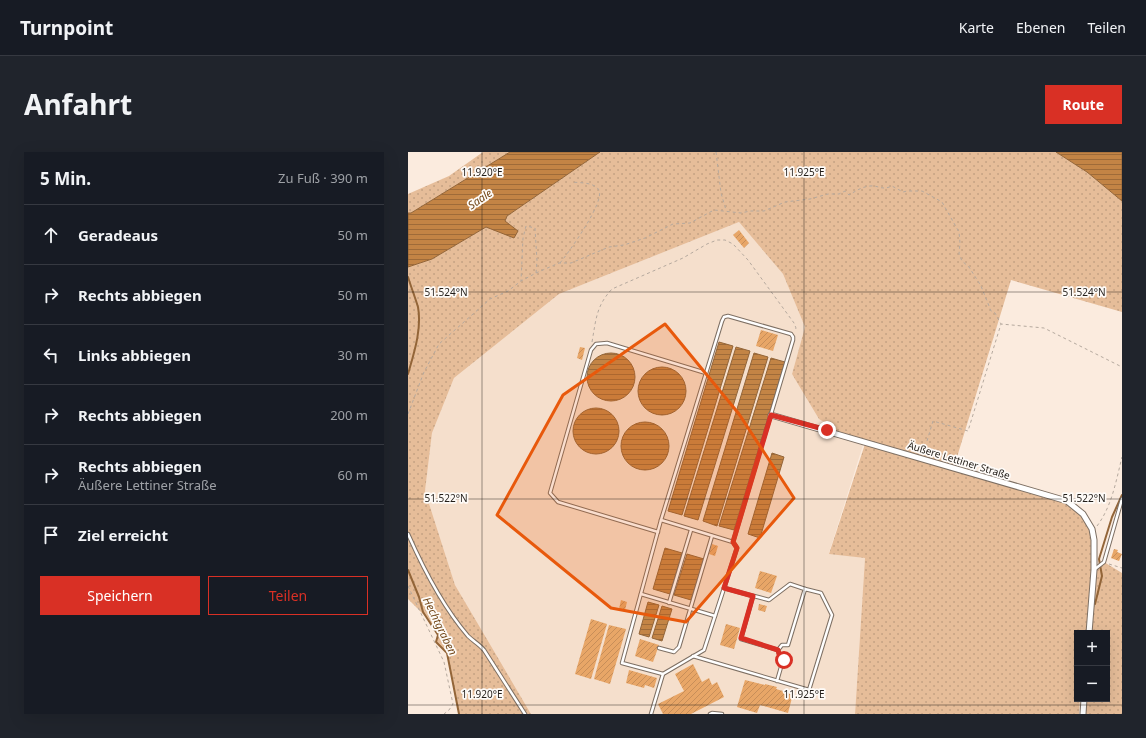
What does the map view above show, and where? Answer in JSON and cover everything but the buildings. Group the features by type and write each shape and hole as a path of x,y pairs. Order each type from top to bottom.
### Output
{"street":[{"name":"Äußere Lettiner Straße","path":"771,415 1067,501 1083,514 1092,529 1094,540 1094,570 1089,630"},
{"path":"1083,714 1084,702"}],"lane":[{"path":"663,674 622,663 661,520 724,317 728,316 790,334 793,337 733,542"},
{"path":"658,532 558,502 550,493 591,350 596,344 607,343 706,373"},
{"path":"1094,570 1104,562 1122,499"},
{"path":"651,714 663,674 704,650 737,548 733,542 661,520"},
{"path":"669,602 691,530"},
{"path":"408,534 417,555 446,605 469,637 479,644 484,650 525,714"},
{"path":"659,648 674,652 679,647 712,536"},
{"path":"693,656 809,690 832,615 821,593 790,584 768,600 724,588"},
{"path":"778,650 782,645 788,645 805,589"},
{"path":"641,594 715,616"},
{"path":"753,596 741,638 778,650"},
{"path":"777,681 784,660 779,654 778,650"},
{"path":"710,714 722,714"}],"path":[{"path":"716,152 721,193 726,211"},
{"path":"559,263 594,213 600,198 599,190 594,186 586,183 572,182"},
{"path":"408,414 424,372 439,344 490,299 508,291 521,281 536,273 559,263 571,263 609,247 624,245 645,238 673,224 690,223 714,210 742,213 764,211 785,202 810,199 828,194 839,194 845,191 849,195 859,188 871,186 886,189 892,186 903,192 907,190 922,191 942,202 948,210 959,232 959,254 962,261 969,266 981,286 991,311 1002,324 1044,328 1122,367"},
{"path":"521,281 523,238 526,226 535,228 536,273"},
{"path":"591,350 599,308 604,298 612,289 682,258 716,240 725,240 733,244 748,260 794,323 796,328 793,337"},
{"path":"927,441 933,421 968,431 1002,324"},
{"path":"1092,529 1097,526 1105,514 1122,457"},
{"path":"1104,562 1122,568"},
{"path":"408,586 444,662 453,704 444,714"}],"highlighted area":[{"path":"665,324 739,414 794,498 686,622 611,608 497,515 563,395"}],"shaded area":[{"path":"483,152 510,152 411,213 408,213 408,194 449,176"},
{"path":"600,152 1056,152 1087,172 1122,201 1122,312 1011,280 954,467 1065,502 1078,511 1085,519 1090,533 1092,560 1086,630 1074,630 1074,702 1080,702 1079,714 855,714 865,558 829,554 865,444 827,430 829,425 819,419 792,374 805,327 783,274 739,222 559,294 454,378 432,433 425,491 455,585 531,714 459,714 447,653 436,642 438,635 429,620 408,599 408,267 432,259 486,227 504,221 507,216"},
{"path":"739,222 783,274 805,327 792,374 829,425 826,435 863,445 829,553 865,558 855,714 531,714 455,585 425,491 432,433 454,378 559,294"},
{"path":"1104,562 1122,573 1122,714 1083,714 1084,702 1110,702 1110,630 1089,630 1094,570"}],"water":[{"name":"Saale","path":"510,152 600,152 507,216 505,221 518,231 514,238 486,227 432,259 408,267 408,213 411,213"},
{"path":"1056,152 1122,152 1122,201 1087,172"},
{"path":"719,342 733,346 682,515 668,511"},
{"path":"736,347 750,351 698,520 684,516"},
{"path":"606,353 616,353 628,360 635,372 635,382 628,394 616,401 606,401 598,397 591,390 587,382 587,372 591,364 598,357"},
{"path":"754,353 768,357 717,526 703,521"},
{"path":"771,358 785,362 734,530 719,526"},
{"path":"662,367 671,369 679,374 684,382 686,391 684,400 679,408 671,413 662,415 653,413 645,408 640,400 638,391 640,382 645,374 653,369"},
{"path":"596,408 609,412 615,418 619,431 615,444 609,450 596,454 583,450 577,444 573,431 577,418 583,412"},
{"path":"640,422 650,422 662,429 669,441 669,451 662,463 650,470 640,470 632,466 625,459 621,451 621,441 625,433 632,426"},
{"path":"772,453 784,457 760,538 748,534"},
{"path":"665,548 682,553 670,594 653,589"},
{"path":"687,554 704,559 691,600 674,595"},
{"path":"648,602 659,605 649,637 639,634"},
{"path":"662,606 672,609 662,641 652,638"}],"waterway":[{"name":"Hechtgraben","path":"408,277 418,307 419,315 417,341 408,374"},
{"path":"1095,604 1102,576 1099,559 1112,517 1122,495"},
{"name":"Hechtgraben","path":"408,570 419,597 423,612 438,635 436,642 447,653 459,714"}],"route":[{"path":"784,660 779,654 778,650 741,638 753,596 724,588 737,548 733,542 771,415 827,430"}]}
